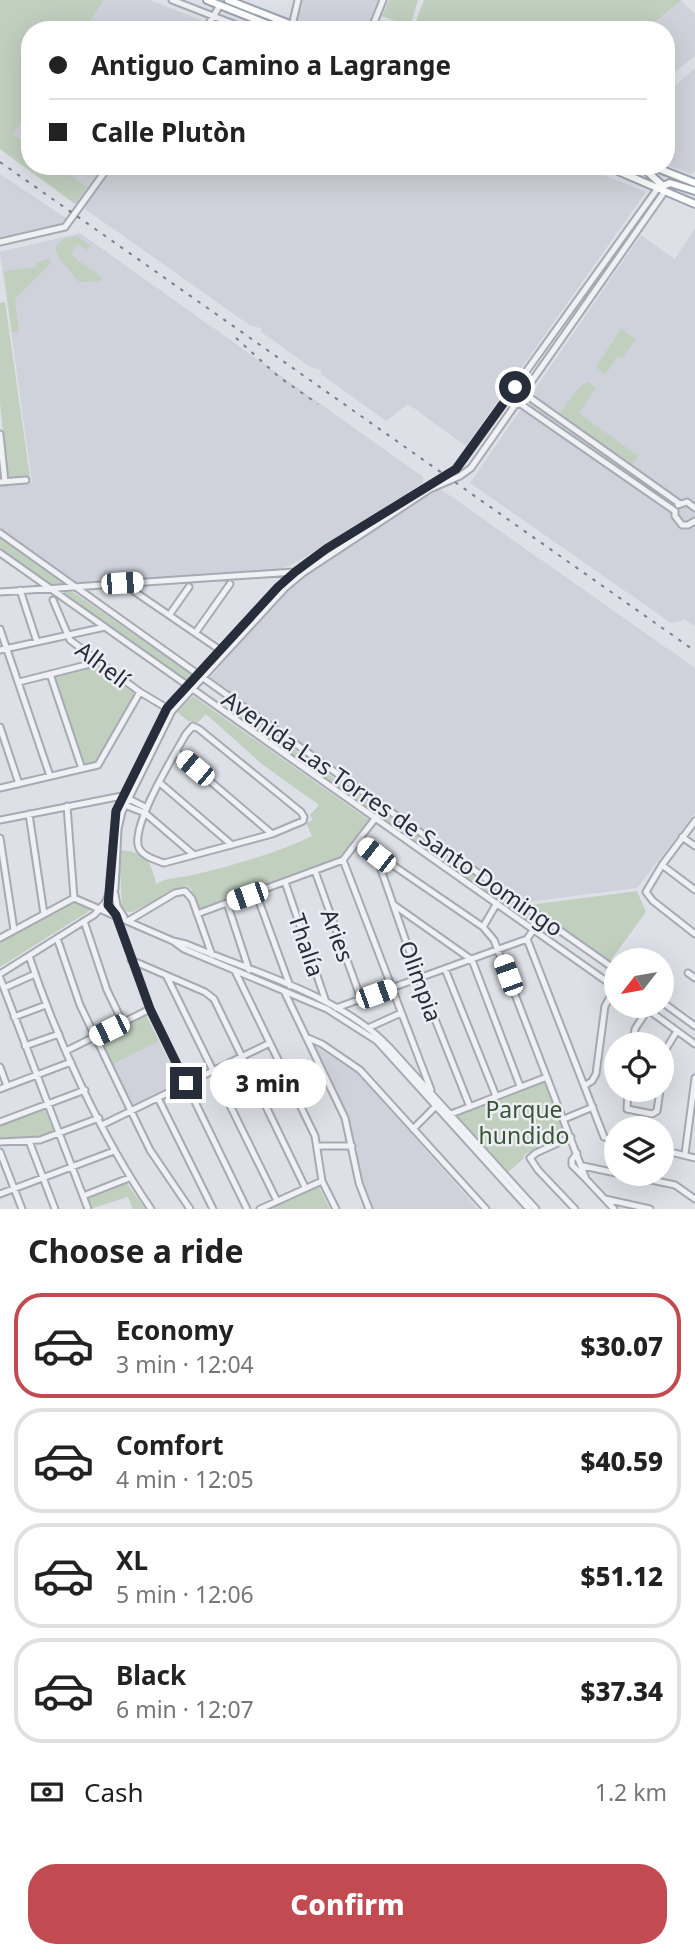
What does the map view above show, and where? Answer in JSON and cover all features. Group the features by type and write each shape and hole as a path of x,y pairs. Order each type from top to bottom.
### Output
{"main road":[{"path":"207,0 260,21"},
{"path":"228,0 277,21"},
{"path":"625,175 662,188 695,204"},
{"path":"650,175 662,188"},
{"path":"675,175 695,183"},
{"path":"662,188 673,183 695,191"}],"street":[{"path":"172,0 225,21"},
{"path":"293,21 298,0"},
{"path":"375,21 383,0"},
{"path":"211,21 220,5"},
{"path":"0,243 65,226 102,175"},
{"path":"201,676 220,650 326,549 450,473 473,448 662,188"},
{"path":"105,908 109,894 112,830 119,802 125,797 170,710 298,573 429,489 456,478 471,468 525,393 662,188"},
{"path":"515,387 680,504"},
{"path":"509,396 675,511"},
{"path":"0,434 2,482 26,480"},
{"path":"473,448 481,454"},
{"path":"634,482 640,475"},
{"path":"694,523 682,525 675,516 675,511 680,504 687,502 695,508"},
{"name":"Avenida Las Torres de Santo Domingo","path":"0,533 604,961"},
{"name":"Avenida Las Torres de Santo Domingo","path":"0,553 604,979"},
{"path":"0,592 298,573"},
{"path":"122,583 220,650"},
{"path":"196,632 230,584"},
{"path":"170,614 190,587"},
{"path":"20,590 37,642"},
{"name":"Alhelí","path":"53,600 67,636 98,662 170,710"},
{"path":"3,649 106,627"},
{"path":"0,629 3,649 19,682 50,776"},
{"path":"19,682 98,662"},
{"path":"50,674 82,769"},
{"path":"0,788 100,764 141,692"},
{"path":"225,711 222,702 230,698"},
{"path":"193,726 199,729 303,813 304,819 299,824 272,834 232,845 164,863 152,860 142,852 138,844 146,810 176,752 187,731 193,726"},
{"path":"0,727 19,784"},
{"path":"176,752 272,834"},
{"path":"160,783 232,845"},
{"path":"125,797 119,802 115,889 117,906 127,920"},
{"path":"125,797 146,810 194,855"},
{"path":"0,820 67,806 119,802 146,810"},
{"path":"67,806 74,898"},
{"path":"197,914 343,860 384,807"},
{"path":"29,814 44,914"},
{"path":"695,821 646,889 653,901 695,934"},
{"path":"682,837 695,846"},
{"path":"0,838 14,930"},
{"path":"359,842 482,927 499,949 586,1179"},
{"name":"Olimpia","path":"376,855 419,979 470,1107"},
{"path":"343,860 432,1093"},
{"path":"662,865 695,890"},
{"name":"Aries","path":"315,871 361,999"},
{"name":"Thalía","path":"285,882 330,1007"},
{"path":"88,1209 0,976 105,908 115,889"},
{"path":"127,920 183,891 191,896 212,955"},
{"path":"256,893 290,986"},
{"path":"0,938 74,898 105,908 184,949 285,993 330,1007 377,1041 529,1209"},
{"path":"226,903 249,970"},
{"path":"482,927 497,903"},
{"path":"394,905 472,960 520,1086"},
{"path":"93,915 115,915"},
{"path":"115,915 150,1009 247,1209"},
{"path":"330,1007 419,979 527,939 542,917"},
{"path":"84,921 107,990 123,1023"},
{"path":"57,938 74,991 150,1150 190,1209"},
{"path":"527,939 604,1137"},
{"path":"173,942 186,944 290,986 368,1028 385,1042 536,1209"},
{"path":"29,956 46,1005 71,1062 114,1151 151,1209"},
{"path":"131,960 205,992 214,999 306,1187"},
{"path":"444,969 496,1096"},
{"path":"235,971 318,1146 322,1181 336,1209"},
{"path":"688,973 695,978"},
{"path":"4,988 35,974"},
{"path":"166,976 277,1200"},
{"path":"285,993 345,1118 361,1191 369,1209"},
{"path":"14,1017 46,1005"},
{"path":"66,1051 150,1009"},
{"path":"674,1011 695,1026"},
{"path":"368,1028 401,1013"},
{"path":"584,1086 592,1081 596,1074 604,1014"},
{"path":"661,1018 695,1044"},
{"path":"674,1036 677,1031"},
{"path":"25,1046 59,1034"},
{"path":"306,1037 354,1065 486,1209"},
{"path":"102,1125 270,1043"},
{"path":"0,1089 71,1062"},
{"path":"0,1067 7,1086"},
{"path":"451,1114 547,1077"},
{"path":"685,1154 695,1078"},
{"path":"0,1122 85,1090"},
{"path":"158,1098 213,1209"},
{"path":"627,1102 627,1108 634,1112 649,1114 657,1111 658,1102"},
{"path":"413,1129 436,1106"},
{"path":"564,1119 593,1107"},
{"path":"0,1142 29,1141 60,1134 99,1118"},
{"path":"571,1138 530,1158 575,1209"},
{"path":"29,1141 55,1209"},
{"path":"318,1146 352,1146"},
{"path":"0,1195 114,1151"},
{"path":"0,1152 22,1209"},
{"path":"674,1152 695,1158"},
{"path":"578,1153 572,1160 572,1165 614,1209"},
{"path":"583,1166 604,1170"},
{"path":"83,1196 129,1178"},
{"path":"260,1209 322,1181"},
{"path":"674,1185 695,1199"},
{"path":"605,1199 650,1209"}],"shaded area":[{"path":"0,0 150,0 203,21 21,21 21,164 0,149"},
{"path":"300,0 378,0 370,21 293,21"},
{"path":"681,1 695,14 695,56 675,72 675,21 655,21"},
{"path":"695,68 695,171 691,174 675,168 675,86"},
{"path":"0,174 66,218 64,221 53,227 0,239"},
{"path":"37,175 604,175 646,192 466,446 408,404 386,421 321,374 321,370 310,367 261,332 261,328 251,326"},
{"path":"695,228 695,626 685,620 671,623 470,483 641,235 675,259"},
{"path":"80,233 423,477 423,483 280,570 73,583 0,530 0,486 32,482 0,252"},
{"path":"439,488 695,668 695,813 637,888 527,902 209,679 277,601 310,572"},
{"path":"159,1041 180,1082 131,1106 112,1065"},
{"path":"312,1044 357,1073 478,1209 372,1209 361,1187 345,1115"}],"green space":[{"path":"0,0 104,0 90,21 21,21 21,122 13,134 21,140 21,164 0,149"},
{"path":"389,0 418,0 412,21 395,21 382,16"},
{"path":"424,0 681,0 655,21 416,21"},
{"path":"35,175 70,175 87,187 75,204"},
{"path":"77,236 90,246 87,250 78,244 71,255 102,278 100,281 79,282 59,258 55,248 63,239"},
{"path":"50,259 51,263 15,299 19,332 12,332 4,271 35,267 37,262"},
{"path":"5,302 30,477 7,477 0,402 0,303"},
{"path":"621,329 636,339 622,358 618,356 605,375 596,367"},
{"path":"589,382 596,388 579,413 638,456 632,464 559,414 581,385"},
{"path":"0,538 66,584 48,585 0,551"},
{"path":"63,592 73,592 193,675 185,683"},
{"path":"96,665 133,690 135,696 99,761 84,767 52,678 54,675"},
{"path":"193,696 369,820 339,858 199,909 191,889 186,885 127,912 122,907 119,850 136,853 146,859 156,884 254,858 312,836 306,823 313,820 310,815 319,805 263,765 206,714 198,722 188,721 177,712"},
{"path":"231,705 376,808 374,812 228,709"},
{"path":"386,814 533,916 528,923 383,819"},
{"path":"637,891 646,912 620,948 604,948 604,957 529,905"},
{"path":"71,901 94,908 0,967 0,943"},
{"path":"146,1015 159,1041 112,1065 99,1039"},
{"name":"Parque hundido","path":"541,1082 546,1083 565,1138 525,1154 506,1174 456,1117"},
{"path":"45,1109 54,1132 35,1138 0,1139 0,1126"},
{"path":"126,1182 145,1209 133,1209 128,1197 90,1209 86,1199"},
{"path":"318,1185 330,1209 269,1209"}],"railway":[{"path":"0,162 695,651"},
{"path":"236,338 279,377 318,404"}],"route":[{"path":"186,1083 150,1009 116,915 108,905 112,830 119,803 167,708 278,587 326,549 456,469 515,387"}]}
